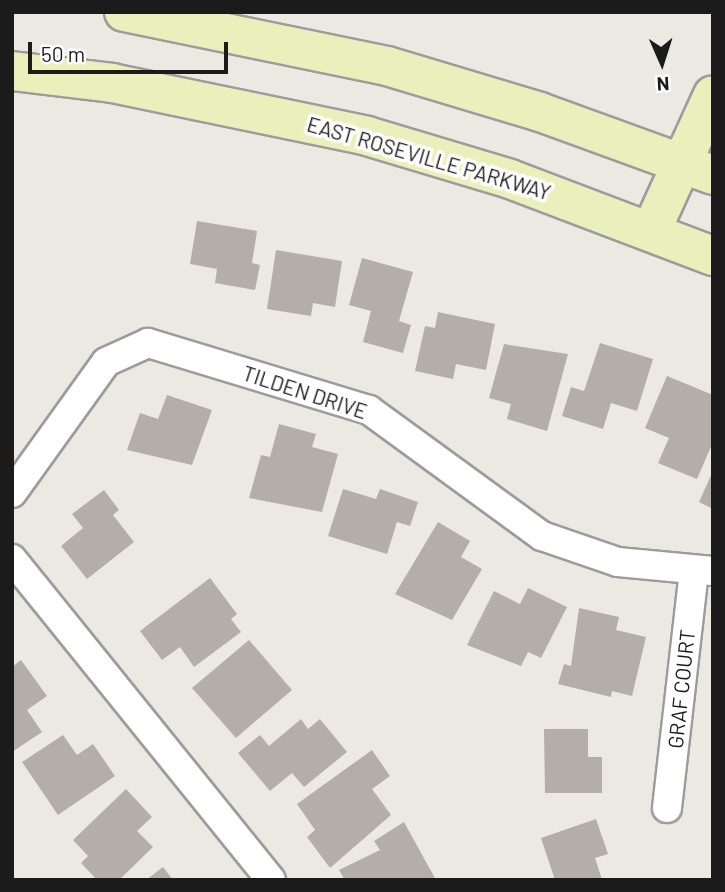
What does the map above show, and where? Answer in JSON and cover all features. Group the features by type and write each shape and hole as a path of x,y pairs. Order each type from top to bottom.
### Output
{"main road":[{"path":"124,12 387,66 540,112 697,169"},
{"name":"EAST ROSEVILLE PARKWAY","path":"12,71 200,99 368,136 510,179 713,256"},
{"path":"651,231 697,169 713,95"}],"street":[{"name":"TILDEN DRIVE","path":"12,493 106,362 148,343 369,410 542,536 618,562 704,571"},
{"path":"12,559 271,880"},
{"name":"GRAF COURT","path":"667,808 704,571"}],"building":[{"path":"197,221 257,231 252,263 260,265 255,290 215,283 217,269 190,264"},
{"path":"276,250 342,261 335,307 313,303 311,316 267,309"},
{"path":"362,258 413,272 399,321 411,325 403,353 363,342 371,311 349,305"},
{"path":"438,312 495,324 486,370 456,364 453,379 415,371 425,326 435,328"},
{"path":"600,343 653,359 637,411 611,403 603,429 562,416 571,387 584,391"},
{"path":"504,344 568,354 547,431 507,419 511,404 489,398"},
{"path":"667,376 713,395 713,442 697,479 658,463 669,438 645,428"},
{"path":"167,395 212,410 192,465 127,450 140,413 158,419"},
{"path":"279,424 316,434 312,447 338,454 322,512 249,498 261,455 270,457"},
{"path":"713,471 713,509 699,502"},
{"path":"343,489 376,499 380,489 418,502 410,526 397,522 387,554 328,536"},
{"path":"104,490 119,510 113,515 134,542 87,579 61,546 83,528 72,514"},
{"path":"438,522 470,541 461,557 482,569 452,620 395,594"},
{"path":"210,578 237,614 231,619 241,632 194,667 180,647 162,660 140,631"},
{"path":"528,588 567,607 541,658 528,652 521,666 467,645 494,591 520,604"},
{"path":"579,608 619,617 616,630 646,637 632,696 612,691 611,697 558,684 564,664 571,666"},
{"path":"249,640 292,690 236,738 192,688"},
{"path":"21,660 47,696 27,710 42,732 12,752 12,667"},
{"path":"301,719 308,729 320,719 347,752 304,787 292,773 270,791 238,753 260,735 269,746"},
{"path":"544,729 588,729 588,757 602,757 602,793 545,793"},
{"path":"63,735 77,755 93,744 115,776 58,815 22,762"},
{"path":"372,750 390,776 372,789 391,815 330,868 307,837 315,830 297,804"},
{"path":"126,789 152,817 137,831 153,847 119,880 97,880 81,863 88,856 73,840"},
{"path":"596,819 608,854 595,858 602,880 555,880 541,838"},
{"path":"404,822 436,880 345,880 339,870 380,850 374,841"},
{"path":"163,867 173,880 146,880"}]}
